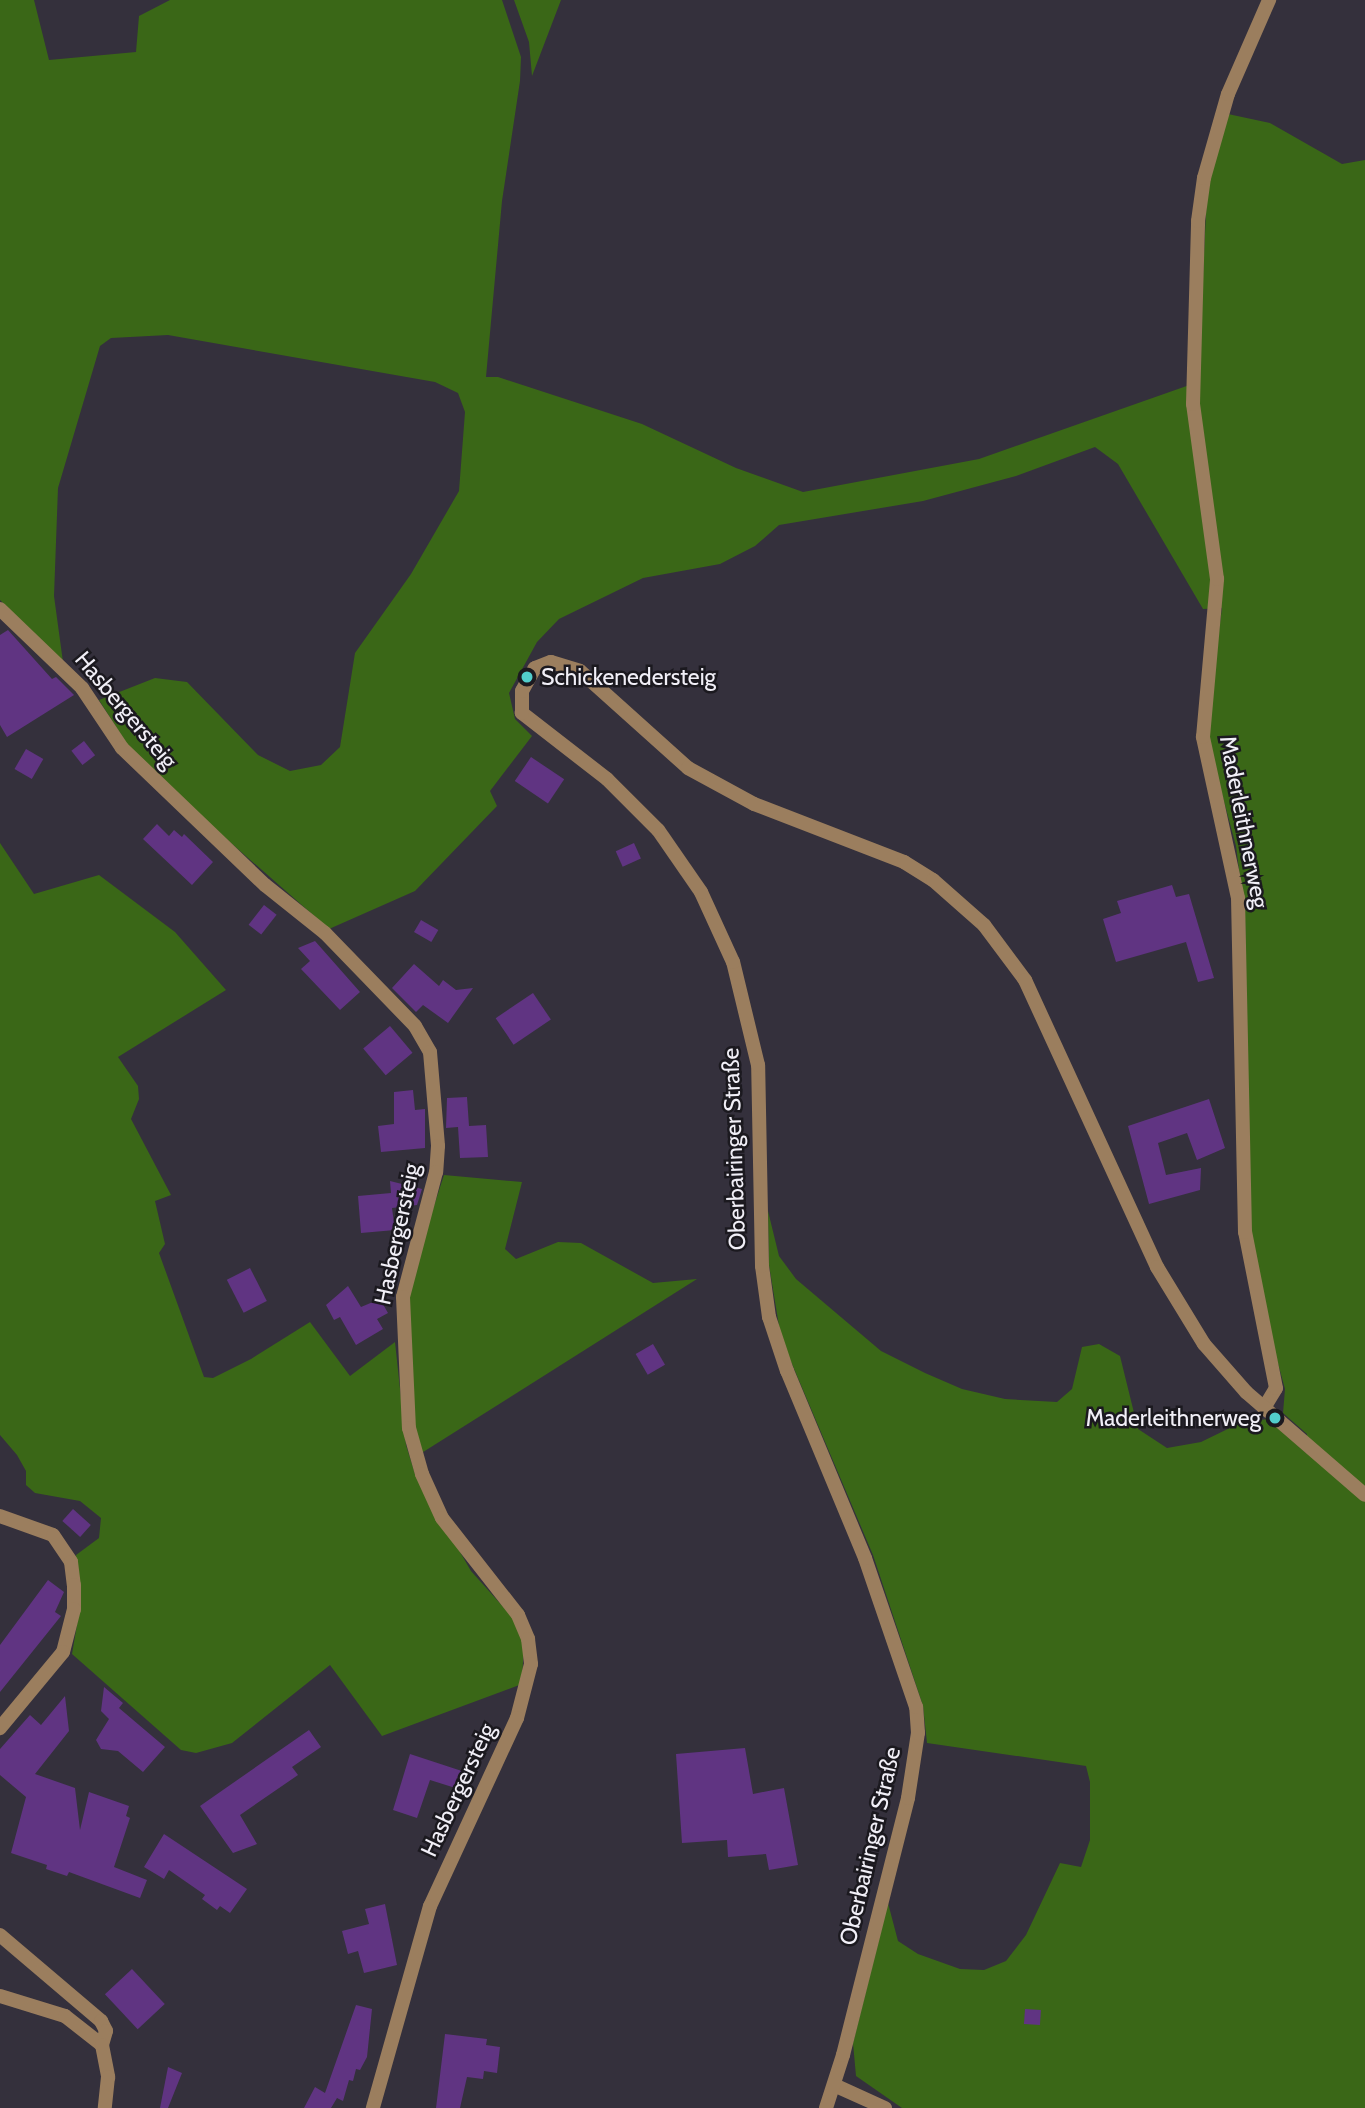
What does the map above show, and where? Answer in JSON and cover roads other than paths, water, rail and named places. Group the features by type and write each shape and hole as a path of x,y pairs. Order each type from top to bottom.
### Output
{"street":[{"name":"Maderleithnerweg","path":"1264,1408 1276,1388 1245,1232 1238,898 1203,737 1217,579 1193,404 1197,234 1204,177 1228,94 1269,0"},
{"name":"Hasbergersteig","path":"0,609 82,688 122,748 265,885 325,933 415,1026 430,1052 438,1146 433,1185 403,1297 409,1428 422,1474 442,1518 518,1615 528,1639 531,1664 517,1718 430,1906 373,2108"},
{"name":"Oberbairinger Straße","path":"826,2108 915,1762 916,1707 866,1558 787,1371 769,1317 762,1266 758,1065 733,962 701,892 658,830 607,779 522,713 522,691 535,668 551,662 580,671 688,768 754,804 904,862 941,886 984,925 1025,980 1157,1267 1204,1344 1264,1408 1365,1495"},
{"path":"0,1516 53,1535 67,1554 74,1585 74,1609 62,1652 0,1728"},
{"path":"0,1935 101,2021 106,2031 102,2045 108,2077 105,2108"},
{"path":"0,1996 65,2016 102,2045"},
{"path":"834,2085 885,2108"}],"place":[{"name":"Schickenedersteig","path":"527,677"},
{"name":"Maderleithnerweg","path":"1275,1418"}]}
